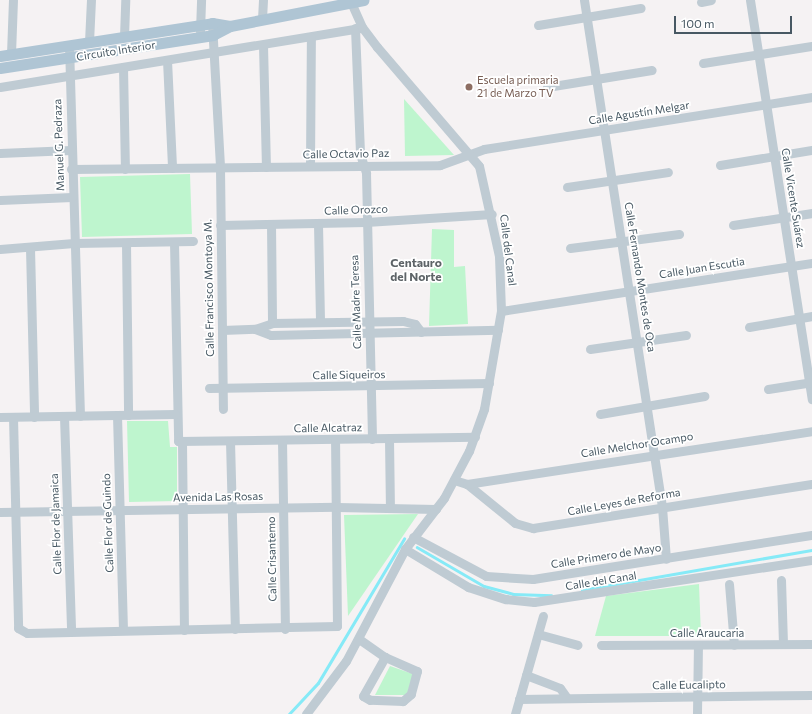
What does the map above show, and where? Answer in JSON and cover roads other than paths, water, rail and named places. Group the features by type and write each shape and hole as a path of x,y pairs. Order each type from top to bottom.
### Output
{"main road":[{"name":"Circuito Interior","path":"0,68 69,59 213,35 230,26 364,0"},
{"name":"Circuito Interior","path":"5,55 206,24 230,26"}],"street":[{"path":"5,55 13,0"},
{"path":"89,42 91,0"},
{"path":"124,37 125,0"},
{"path":"200,37 206,24 201,0"},
{"path":"262,19 263,0"},
{"name":"Calle Fernando Montes de Oca","path":"584,0 662,506 666,559"},
{"path":"701,2 711,0"},
{"name":"Calle Vicente Suárez","path":"750,0 791,266 811,382 812,399"},
{"name":"Calle del Canal","path":"306,714 359,639 405,549 436,509 454,480 475,438 489,383 501,312 499,256 492,214 483,176 470,154 358,28 351,2"},
{"path":"538,24 641,8"},
{"name":"Calle Francisco Montoya M.","path":"206,24 213,35 216,53 220,168 223,409"},
{"path":"0,87 216,53 358,28"},
{"name":"Calle Madre Teresa","path":"358,28 360,154 363,166 366,222 372,439"},
{"path":"310,166 311,37"},
{"path":"263,45 266,167"},
{"name":"Manuel G. Pedraza","path":"69,46 70,150 80,416"},
{"path":"703,63 812,46"},
{"path":"168,60 172,168"},
{"path":"123,67 125,169"},
{"path":"547,87 652,70"},
{"name":"Calle Agustín Melgar","path":"470,154 605,130 812,97"},
{"path":"0,153 70,150"},
{"path":"720,165 812,150"},
{"name":"Calle Octavio Paz","path":"71,170 440,165 470,154"},
{"path":"567,187 668,172"},
{"path":"0,200 72,197"},
{"path":"733,225 812,212"},
{"name":"Calle Orozco","path":"220,225 318,224 492,214"},
{"path":"271,224 272,323"},
{"path":"318,224 320,322"},
{"path":"570,248 679,234"},
{"path":"174,242 175,414 176,438 182,442 184,630"},
{"path":"0,250 74,243 193,242"},
{"path":"126,243 128,415"},
{"path":"30,248 34,416"},
{"name":"Calle Juan Escutia","path":"501,312 812,263"},
{"path":"749,327 812,316"},
{"path":"222,330 255,329 272,323 411,322 421,332"},
{"path":"255,329 271,335 498,330"},
{"path":"590,349 686,335"},
{"path":"768,389 811,382"},
{"name":"Calle Siqueiros","path":"209,388 371,388 489,383"},
{"path":"600,414 704,396"},
{"path":"0,417 175,414"},
{"name":"Calle Flor de Guindo","path":"117,415 123,630"},
{"name":"Calle Flor de Jamaica","path":"64,416 71,631"},
{"path":"13,417 18,628 21,631 330,629 338,622 338,507 336,440"},
{"name":"Calle Melchor Ocampo","path":"467,484 812,431"},
{"name":"Calle Alcatraz","path":"182,442 475,438"},
{"path":"389,439 390,507"},
{"name":"Calle Crisantemo","path":"282,440 286,629"},
{"path":"230,441 235,629"},
{"name":"Calle Leyes de Reforma","path":"454,480 467,484 515,523 528,528 662,506 812,484"},
{"name":"Avenida Las Rosas","path":"0,512 338,507 436,509"},
{"name":"Calle Primero de Mayo","path":"413,537 474,571 500,579 554,577 812,535"},
{"name":"Calle del Canal","path":"405,549 468,587 506,599 534,602 812,560"},
{"path":"782,580 784,644"},
{"path":"730,584 734,645"},
{"path":"515,714 543,616"},
{"path":"538,634 578,645"},
{"path":"359,639 385,657 417,671 411,694 403,701 370,700 363,696 385,657"},
{"name":"Calle Araucaria","path":"601,645 812,644"},
{"path":"697,714 698,645"},
{"path":"526,675 560,688 567,698"},
{"name":"Calle Eucalipto","path":"519,699 812,695"}],"waterway":[{"path":"289,714 318,683 404,539"},
{"path":"417,547 484,586 513,594 551,595"},
{"path":"582,590 812,550"}],"place":[{"name":"Escuela primaria 21 de Marzo TV","path":"469,87"}],"district":[{"name":"Centauro del Norte","path":"416,270"}]}
